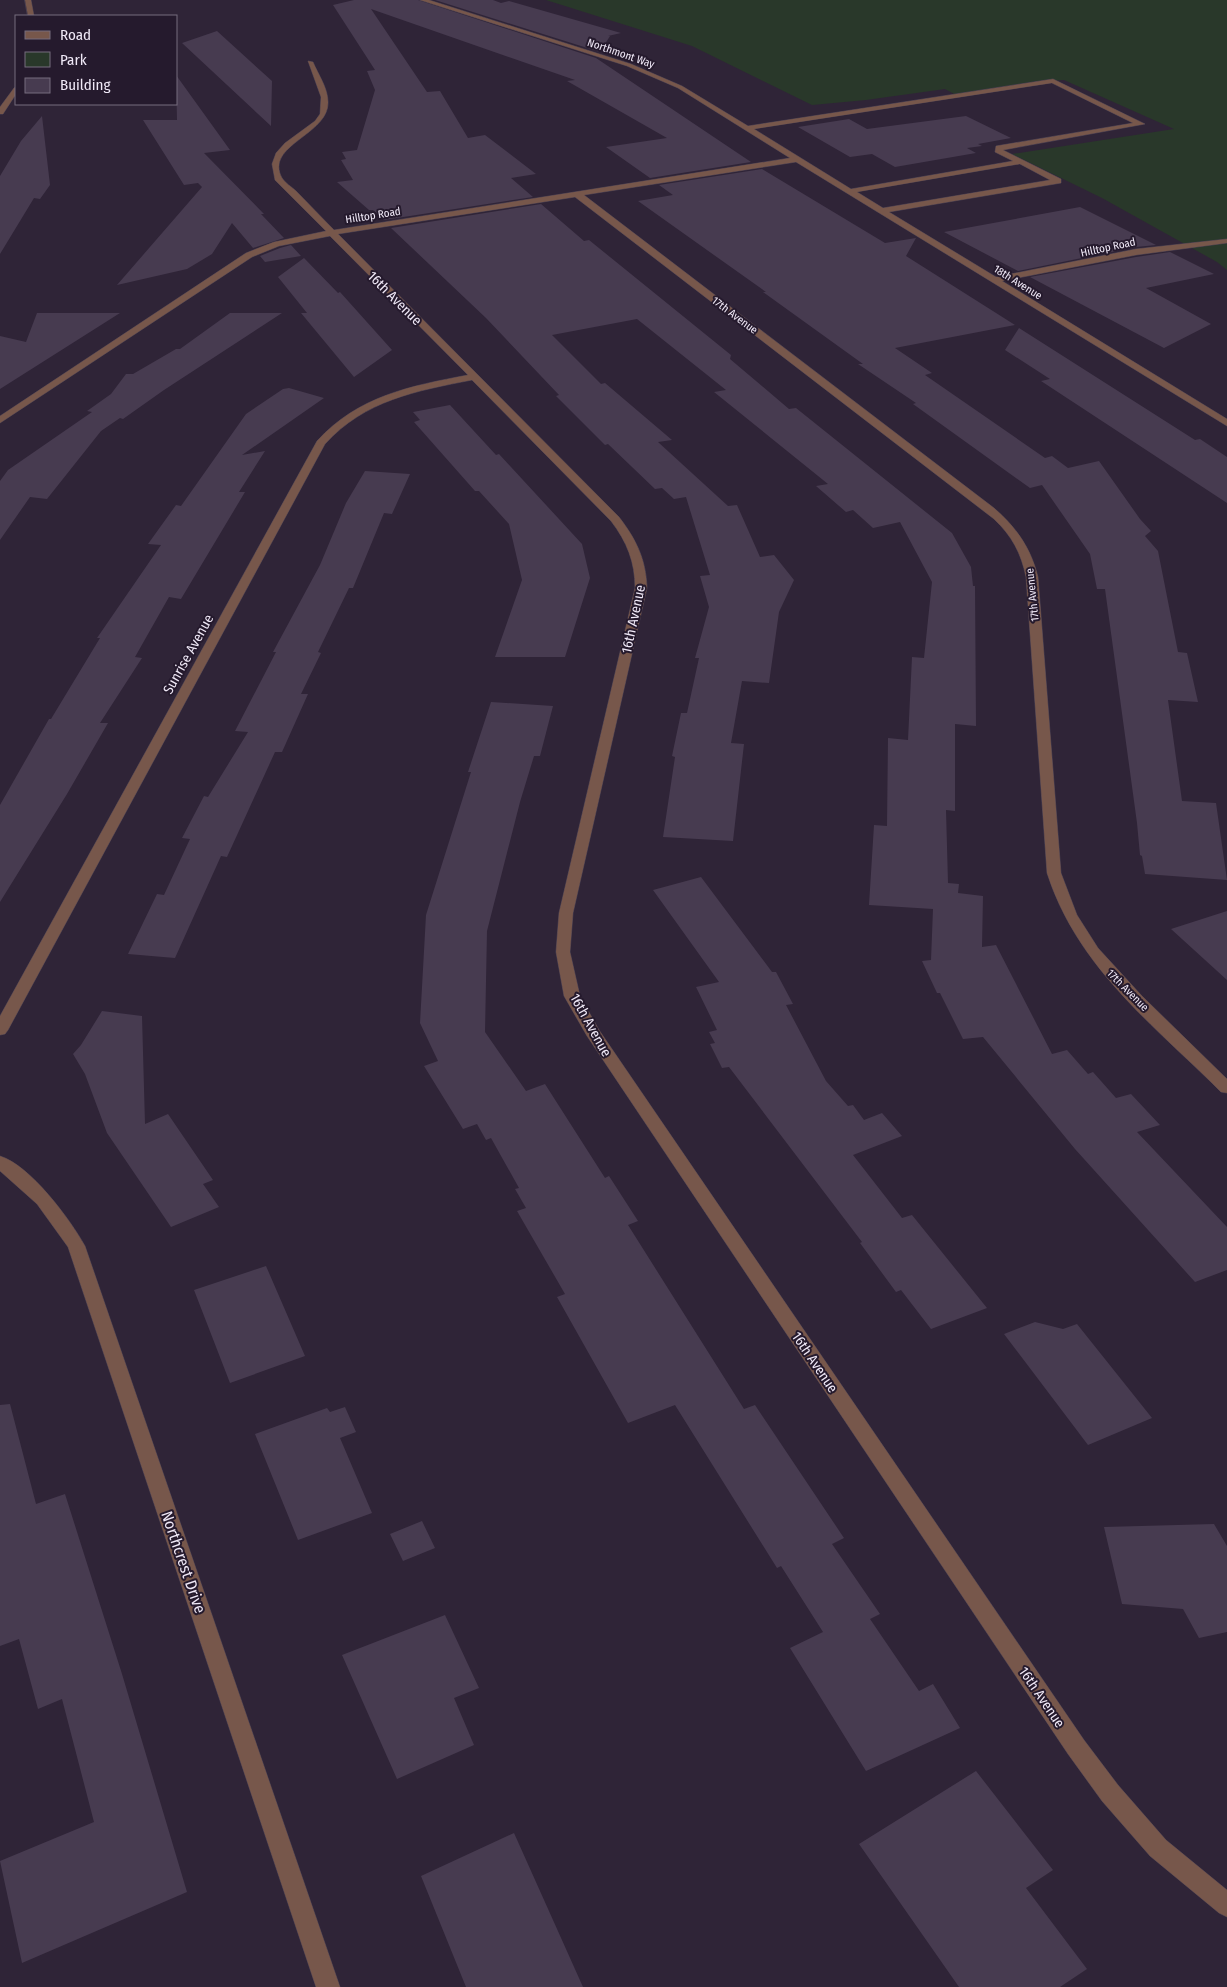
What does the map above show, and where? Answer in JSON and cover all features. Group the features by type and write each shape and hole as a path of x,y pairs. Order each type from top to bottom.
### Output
{"street":[{"path":"28,0 31,15"},
{"name":"Northmont Way","path":"423,0 646,72 680,87 798,159"},
{"name":"16th Avenue","path":"310,62 324,98 324,109 318,122 284,147 275,161 275,170 278,178 615,518 637,552 641,570 641,588 566,913 563,952 572,996 592,1032 1076,1747 1110,1793 1158,1848 1227,1905"},
{"path":"748,128 1053,82 1141,124 999,148 998,150 1058,181 882,210"},
{"path":"0,112 15,91"},
{"name":"Hilltop Road","path":"0,420 250,255 277,244 332,233 798,159"},
{"name":"18th Avenue","path":"798,159 1227,423"},
{"path":"850,191 1021,162"},
{"name":"17th Avenue","path":"577,194 990,510 1017,536 1026,553 1032,577 1054,873 1059,890 1077,930 1111,975 1227,1088"},
{"name":"Hilltop Road","path":"994,280 1136,252 1227,241"},
{"name":"Sunrise Avenue","path":"0,1030 321,443 339,424 350,416 381,401 420,388 474,377"},
{"name":"Northcrest Drive","path":"0,1162 38,1193 60,1218 76,1246 328,1987"}],"green space":[{"path":"546,0 1227,0 1227,270 1217,262 1102,198 1012,154 1174,129 1064,80 1032,82 956,95 945,89 812,105 692,46"}],"building":[{"path":"354,0 418,0 596,58 751,162 650,178 606,147 667,138 567,81 575,80 371,9 427,92 440,91 468,138 485,135 536,174 511,178 533,197 384,220 373,210 369,210 337,182 353,180 341,160 346,159 342,152 357,150 375,90 367,71 375,70 333,5"},
{"path":"435,0 493,0 501,3 509,1 621,33 608,36 610,36 600,52"},
{"path":"217,31 272,81 271,126 182,43"},
{"path":"178,78 230,150 204,153 264,214 261,214 284,238 253,248 232,223 212,254 187,269 117,285 202,187 198,183 184,185 143,120 177,120"},
{"path":"42,116 50,185 40,199 34,198 0,254 0,176 21,141"},
{"path":"966,116 1011,138 967,148 976,153 895,167 872,154 850,157 798,127 849,119 867,129"},
{"path":"762,169 885,243 916,238 906,256 1015,325 895,348 932,373 925,375 1045,458 1052,456 1068,468 1099,461 1140,519 1151,531 1145,536 1158,551 1178,652 1187,653 1198,702 1168,700 1182,801 1216,803 1227,880 1145,874 1142,856 1140,855 1105,589 1097,589 1090,554 1042,485 1030,488 913,404 916,403 858,364 863,364 763,292 766,292 638,201 673,195 659,185"},
{"path":"541,204 584,241 589,240 731,355 730,359 789,409 796,408 952,533 971,567 973,586 975,586 976,726 955,724 955,811 946,810 948,883 959,884 958,893 983,896 982,947 996,945 1052,1054 1067,1050 1088,1074 1093,1072 1116,1098 1131,1094 1160,1125 1137,1132 1227,1227 1227,1270 1195,1282 1075,1149 983,1037 963,1039 940,993 937,993 922,961 931,960 933,909 869,905 874,825 887,826 888,738 908,740 912,657 924,658 932,582 900,522 873,528 853,510 846,512 816,486 828,484 714,392 726,390 637,319 552,335 601,384 605,383 672,440 658,442 728,506 737,505 760,557 774,555 794,580 779,612 769,683 742,681 731,743 744,744 733,841 663,837 675,757 672,756 681,713 687,713 699,658 695,658 709,607 700,576 710,575 686,497 674,499 662,488 655,489 608,444 605,445 556,396 559,395 486,318 391,228"},
{"path":"1080,207 1156,245 1136,247 1018,271 944,232"},
{"path":"291,245 301,256 265,262 260,256 280,248"},
{"path":"1170,252 1214,274 1146,288 1211,324 1164,348 1030,277 1136,257"},
{"path":"304,258 338,293 340,292 392,350 354,377 301,313 307,313 278,277"},
{"path":"37,313 120,313 0,389 0,336 26,342"},
{"path":"230,313 282,313 123,419 120,418 101,431 47,499 30,497 0,540 0,481 8,470 92,412 87,411 111,394 126,374 133,374 176,349 180,349"},
{"path":"1019,328 1195,440 1200,439 1227,457 1227,503 1041,381 1050,379 1005,350"},
{"path":"289,388 324,398 242,455 265,451 239,492 245,492 181,599 169,597 135,657 142,658 100,723 108,723 67,794 0,902 0,805 49,719 51,719 100,638 97,638 161,545 148,544 176,505 181,506 246,414 283,389"},
{"path":"450,405 496,455 499,454 582,544 590,578 565,657 495,657 522,580 509,524 479,491 475,491 414,422 420,420 413,412"},
{"path":"365,471 410,474 392,514 384,513 353,588 349,588 318,652 321,653 301,694 308,694 282,752 275,752 227,857 221,856 175,958 128,954 157,894 164,895 190,839 182,838 204,796 208,797 248,732 235,731 276,652 273,652 320,565 346,503"},
{"path":"491,702 553,706 540,756 534,756 520,802 487,931 485,1032 526,1091 545,1084 605,1178 609,1176 638,1221 628,1225 744,1409 755,1405 844,1538 832,1544 880,1614 870,1619 919,1691 933,1684 960,1728 866,1771 790,1648 823,1632 781,1566 777,1568 675,1405 628,1423 557,1297 565,1294 517,1211 526,1208 515,1189 519,1188 491,1138 486,1140 477,1124 463,1129 424,1066 438,1061 420,1023 426,915 471,772 468,772"},
{"path":"701,877 772,972 776,972 793,1004 786,1005 826,1081 848,1106 853,1105 864,1120 882,1113 902,1136 853,1155 902,1218 912,1215 987,1308 931,1329 901,1290 896,1292 860,1243 862,1242 729,1067 722,1068 710,1044 715,1043 709,1032 717,1030 696,987 719,982 653,890"},
{"path":"1227,911 1227,980 1171,929"},
{"path":"102,1011 142,1016 145,1124 168,1114 213,1180 203,1184 219,1207 171,1227 107,1133 85,1074 73,1054 81,1045"},
{"path":"266,1266 305,1356 230,1383 194,1290"},
{"path":"1035,1322 1063,1329 1077,1324 1152,1418 1088,1445 1004,1334"},
{"path":"10,1404 36,1504 65,1494 122,1674 187,1892 22,1963 0,1861 94,1822 62,1699 38,1709 19,1639 0,1646 0,1405"},
{"path":"345,1407 356,1432 340,1438 372,1513 298,1540 255,1434 327,1408 330,1412"},
{"path":"422,1521 435,1548 403,1561 390,1534"},
{"path":"1214,1524 1227,1546 1227,1632 1199,1638 1183,1609 1122,1604 1104,1527"},
{"path":"445,1615 479,1688 454,1698 474,1745 397,1779 342,1655"},
{"path":"976,1771 1053,1870 1026,1888 1087,1969 1060,1987 959,1987 859,1844"},
{"path":"514,1833 583,1987 466,1987 421,1876"}]}
